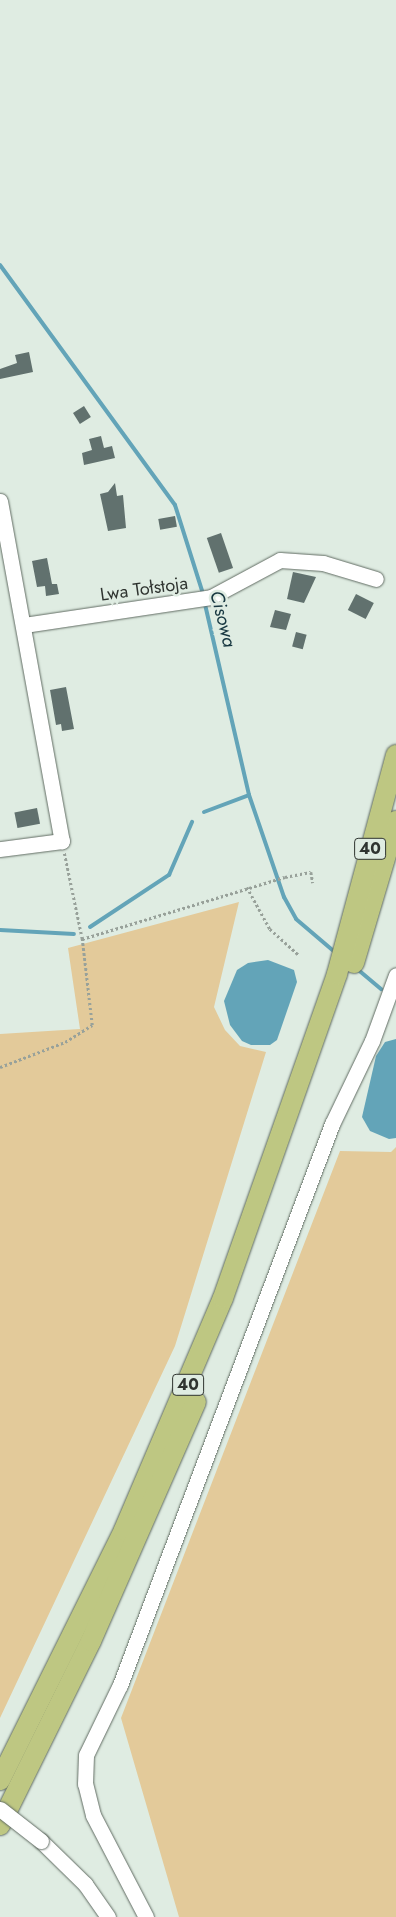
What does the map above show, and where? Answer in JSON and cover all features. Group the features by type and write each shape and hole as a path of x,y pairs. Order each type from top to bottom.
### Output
{"main road":[{"name":"40","path":"352,948 396,755"},
{"name":"40","path":"0,1825 75,1676 165,1475 284,1172 352,948 396,821"},
{"name":"40","path":"0,1780 102,1577 178,1408 262,1194 343,978"}],"street":[{"path":"0,501 62,841 0,849"},
{"name":"Lwa Tołstoja","path":"24,625 211,597 280,560 323,563 376,579"},
{"path":"146,1917 93,1815 85,1784 86,1755 120,1685 332,1124 372,1041 396,975"},
{"path":"0,1809 41,1841 85,1884 108,1917"}],"path":[{"path":"0,1067 65,1042 92,1025 82,939 62,841"},
{"path":"82,939 285,877 311,872 313,883"},
{"path":"248,887 270,929 298,954"}],"shaded area":[{"path":"239,902 214,1007 225,1030 240,1046 266,1052 175,1346 0,1718 0,1034 80,1029 68,948"},
{"path":"396,1147 396,1917 179,1917 121,1718 340,1151 391,1152"}],"water":[{"path":"268,960 294,970 297,982 277,1040 270,1045 251,1045 242,1041 230,1025 224,1001 237,970 248,963"},
{"path":"396,1039 396,1138 389,1139 370,1131 362,1117 376,1056 385,1042"}],"building":[{"path":"29,352 33,372 0,379 0,369 17,363 15,355"},
{"path":"84,406 91,417 80,424 73,413"},
{"path":"101,436 104,448 112,446 115,458 84,465 82,453 92,450 89,439"},
{"path":"115,483 117,496 123,495 126,528 108,531 100,494 108,492"},
{"path":"175,516 177,527 160,530 158,519"},
{"path":"221,533 233,568 219,573 207,538"},
{"path":"47,558 52,584 57,584 59,594 46,596 45,586 37,587 32,561"},
{"path":"293,572 316,577 304,603 287,599"},
{"path":"356,594 374,603 366,619 348,610"},
{"path":"275,610 291,614 286,630 270,627"},
{"path":"296,632 307,635 303,649 292,646"},
{"path":"66,687 74,729 62,731 61,724 56,725 50,690"},
{"path":"37,808 40,824 17,828 14,812"}],"waterway":[{"name":"Cisowa","path":"0,265 175,505 203,594"},
{"name":"Cisowa","path":"204,600 249,795 284,897 296,919 336,953"},
{"path":"204,812 249,795"},
{"path":"90,927 169,875 192,822"},
{"path":"0,930 74,934"},
{"name":"Cisowa","path":"356,968 381,989"}]}
